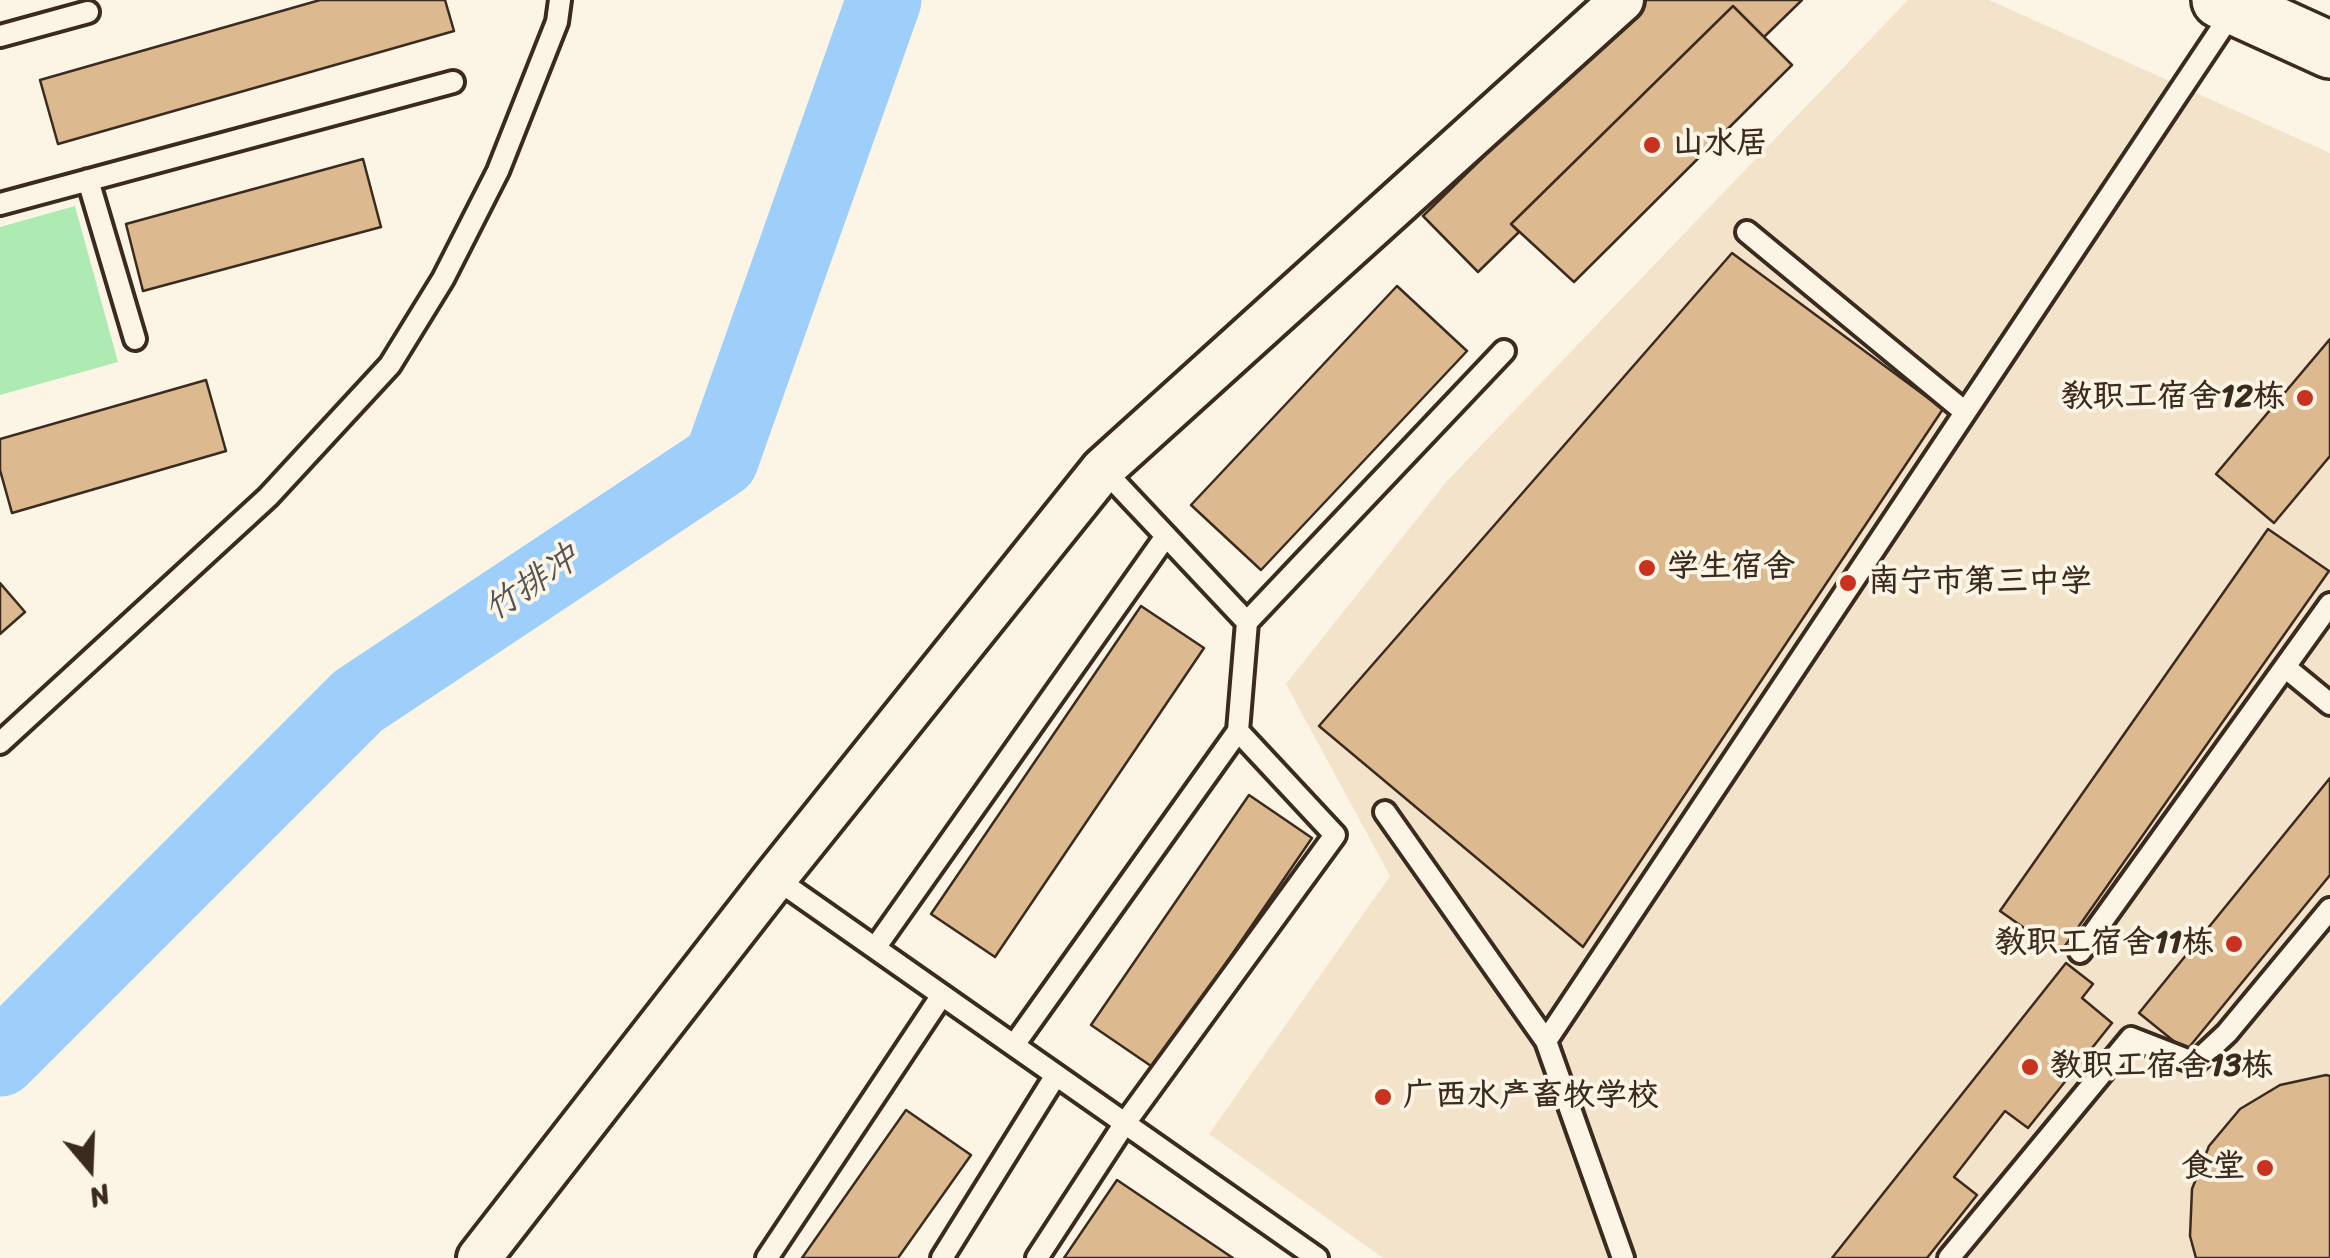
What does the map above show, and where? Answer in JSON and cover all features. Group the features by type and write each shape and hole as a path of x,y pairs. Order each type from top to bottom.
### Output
{"street":[{"path":"480,1258 775,878 1103,470 1622,0"},
{"path":"2228,3 2330,50"}],"lane":[{"path":"0,743 268,497 390,365 443,278 498,171 557,22 560,0"},
{"path":"1546,1041 1966,412 2228,3"},
{"path":"0,36 88,12"},
{"path":"0,204 453,82"},
{"path":"88,180 135,339"},
{"path":"1747,232 1966,412"},
{"path":"1014,1046 1238,731 1248,622 1504,351"},
{"path":"1103,470 1248,622"},
{"path":"874,948 1166,536"},
{"path":"2080,952 2330,604"},
{"path":"2285,667 2330,704"},
{"path":"1037,1258 1125,1123 1335,835 1238,731"},
{"path":"1385,812 1546,1041 1622,1258"},
{"path":"775,878 1316,1258"},
{"path":"1949,1258 2131,1038 2195,1064 2227,1033 2330,909"},
{"path":"767,1258 942,996"},
{"path":"942,1258 1056,1075"}],"shaded area":[{"name":"南宁市第三中学","path":"1908,0 1989,0 2330,153 2330,1258 1383,1258 1209,1134 1390,876 1286,684 1447,481"}],"green space":[{"path":"75,206 118,362 0,395 0,227"}],"building":[{"path":"320,0 445,0 454,31 58,144 40,80"},
{"path":"1644,0 1802,0 1764,37 1733,6 1511,224 1519,232 1478,272 1423,216"},
{"name":"山水居","path":"1733,6 1792,65 1574,282 1511,224"},
{"path":"363,159 381,227 143,291 126,224"},
{"name":"学生宿舍","path":"1732,253 1943,409 1583,947 1319,726"},
{"path":"1397,286 1467,351 1261,570 1191,505"},
{"name":"教职工宿舍12栋","path":"2330,339 2330,456 2274,523 2216,474"},
{"path":"206,380 226,451 12,513 0,470 0,439"},
{"path":"2268,529 2329,571 2060,953 2000,911"},
{"path":"0,583 25,612 0,634"},
{"path":"1141,606 1204,648 995,957 931,914"},
{"name":"教职工宿舍11栋","path":"2330,778 2330,875 2186,1051 2139,1013"},
{"path":"1249,795 1312,838 1154,1068 1091,1025"},
{"name":"教职工宿舍13栋","path":"2066,963 2093,984 2082,998 2112,1023 2028,1128 2005,1111 1954,1177 1977,1195 1927,1258 1832,1258"},
{"name":"食堂","path":"2330,1076 2330,1258 2196,1258 2190,1236 2192,1189 2209,1146 2240,1109 2280,1085"},
{"path":"906,1110 971,1155 898,1258 802,1258"},
{"path":"1117,1180 1233,1258 1064,1258"}],"waterway":[{"name":"竹排冲","path":"0,1059 358,701 721,460 884,0"}],"place":[{"name":"山水居","path":"1652,145"},
{"name":"教职工宿舍12栋","path":"2305,398"},
{"name":"学生宿舍","path":"1647,568"},
{"name":"南宁市第三中学","path":"1848,583"},
{"name":"教职工宿舍11栋","path":"2234,944"},
{"name":"教职工宿舍13栋","path":"2030,1067"},
{"name":"广西水产畜牧学校","path":"1383,1097"},
{"name":"食堂","path":"2265,1168"}]}
